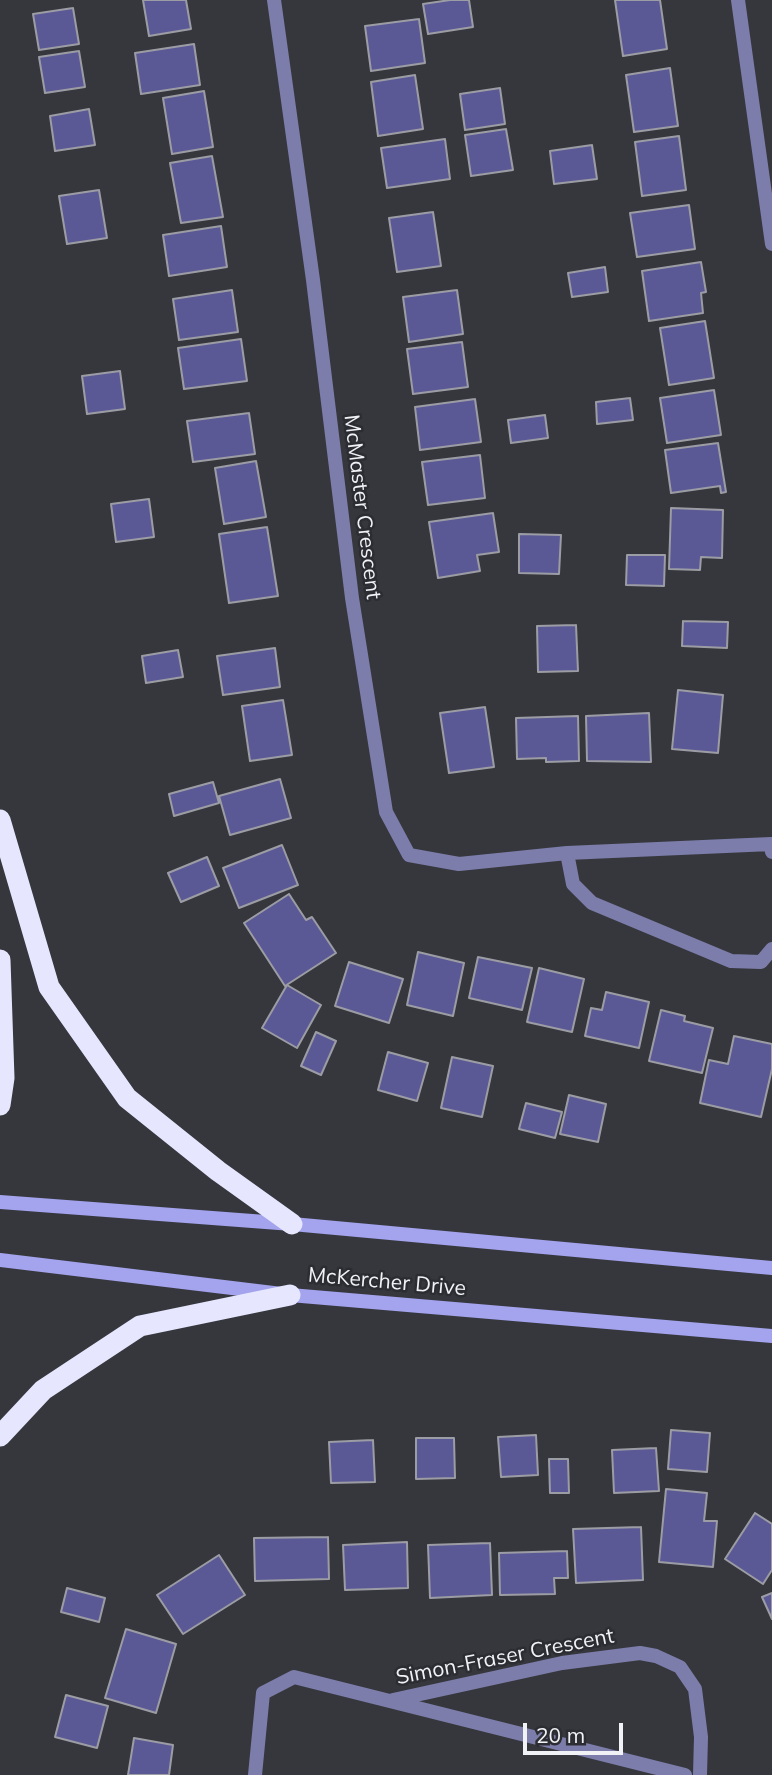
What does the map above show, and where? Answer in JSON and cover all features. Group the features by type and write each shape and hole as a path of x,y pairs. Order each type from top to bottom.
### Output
{"highway":[{"path":"0,820 49,987 127,1098 218,1171 292,1224"},
{"path":"0,960 4,1078 0,1105"},
{"path":"0,1436 43,1390 140,1326 290,1295"}],"main road":[{"path":"0,1202 292,1224 772,1268"},
{"name":"McKercher Drive","path":"0,1260 290,1295 772,1336"}],"street":[{"name":"McMaster Crescent","path":"274,0 313,280 352,598 386,812 409,855 459,864 567,853 772,842 772,852"},
{"path":"737,0 772,244"},
{"path":"567,853 568,870 573,884 592,904 731,961 761,962 772,948"},
{"name":"Simon-Fraser Crescent","path":"389,1700 562,1663 640,1653 656,1656 680,1667 695,1689 701,1737 700,1775"},
{"name":"Simon-Fraser Crescent","path":"255,1775 263,1693 294,1677 685,1775"}],"building":[{"path":"143,0 186,0 191,29 149,36"},
{"path":"469,0 473,27 428,34 423,4"},
{"path":"615,0 660,0 667,49 623,56"},
{"path":"73,8 79,44 39,50 33,14"},
{"path":"419,19 425,63 371,71 365,26"},
{"path":"194,44 200,85 141,94 135,53"},
{"path":"79,51 85,87 45,93 39,57"},
{"path":"670,68 678,126 634,132 626,75"},
{"path":"415,75 423,129 378,136 371,82"},
{"path":"500,88 505,124 465,130 460,94"},
{"path":"204,91 213,147 172,154 163,98"},
{"path":"89,109 95,145 55,151 50,116"},
{"path":"506,129 513,170 471,176 465,135"},
{"path":"679,136 686,190 642,196 635,142"},
{"path":"445,139 450,179 387,188 381,148"},
{"path":"592,145 597,179 554,184 550,151"},
{"path":"212,156 223,217 181,223 170,163"},
{"path":"99,190 107,238 67,244 59,196"},
{"path":"689,205 695,249 637,257 630,213"},
{"path":"433,212 441,266 397,272 389,218"},
{"path":"221,226 227,267 169,276 163,235"},
{"path":"701,262 706,292 701,293 703,313 649,321 642,271"},
{"path":"605,267 608,292 572,297 568,273"},
{"path":"232,290 238,332 179,340 173,299"},
{"path":"457,290 463,334 409,342 403,297"},
{"path":"705,321 714,378 669,385 660,328"},
{"path":"241,339 247,381 184,389 178,348"},
{"path":"462,342 468,387 413,394 407,349"},
{"path":"120,371 125,409 87,414 82,376"},
{"path":"714,390 721,435 667,443 660,398"},
{"path":"630,398 633,420 597,424 596,402"},
{"path":"475,399 481,442 420,450 415,407"},
{"path":"249,413 255,454 193,462 187,421"},
{"path":"545,415 548,438 511,443 508,420"},
{"path":"718,443 726,492 721,493 720,486 671,493 665,450"},
{"path":"480,455 485,498 428,505 422,462"},
{"path":"256,461 266,517 224,524 215,468"},
{"path":"149,499 154,537 116,542 111,504"},
{"path":"671,508 723,510 722,558 701,557 700,570 669,569"},
{"path":"493,513 499,552 477,555 480,571 438,578 429,522"},
{"path":"267,527 278,596 229,603 219,534"},
{"path":"519,534 561,535 559,574 519,573"},
{"path":"627,555 665,555 664,586 626,585"},
{"path":"683,621 728,622 727,648 682,646"},
{"path":"576,625 578,671 538,672 537,626"},
{"path":"275,648 280,687 223,695 217,656"},
{"path":"178,650 183,677 146,683 142,656"},
{"path":"678,690 723,695 718,753 672,749"},
{"path":"283,700 292,755 250,761 242,706"},
{"path":"485,707 494,767 449,773 440,713"},
{"path":"649,713 651,762 587,761 586,716"},
{"path":"578,716 579,761 517,759 516,718"},
{"path":"280,779 291,818 230,835 219,796"},
{"path":"213,782 219,803 174,816 169,794"},
{"path":"282,845 298,885 239,908 223,868"},
{"path":"207,857 219,886 181,902 168,873"},
{"path":"289,894 306,920 312,917 336,953 285,986 244,923"},
{"path":"418,952 464,963 453,1016 407,1005"},
{"path":"478,957 532,968 522,1010 469,998"},
{"path":"349,962 403,979 389,1023 335,1006"},
{"path":"539,968 584,979 572,1032 527,1022"},
{"path":"287,985 321,1005 297,1048 262,1028"},
{"path":"606,992 649,1002 639,1048 585,1036 591,1008 602,1010"},
{"path":"661,1010 685,1016 684,1021 713,1028 702,1073 649,1061"},
{"path":"316,1032 336,1041 321,1075 301,1066"},
{"path":"734,1036 772,1044 772,1069 761,1117 700,1103 709,1060 728,1064"},
{"path":"388,1052 428,1063 417,1101 378,1090"},
{"path":"452,1057 493,1066 482,1117 441,1108"},
{"path":"569,1095 606,1104 598,1142 560,1134"},
{"path":"526,1103 562,1112 555,1138 519,1129"},
{"path":"671,1430 710,1433 707,1472 668,1469"},
{"path":"536,1435 538,1475 501,1477 498,1437"},
{"path":"416,1438 454,1438 455,1478 416,1479"},
{"path":"373,1440 375,1482 331,1483 329,1442"},
{"path":"656,1448 659,1491 614,1493 612,1450"},
{"path":"549,1459 568,1459 569,1493 550,1493"},
{"path":"666,1489 707,1493 704,1521 717,1521 713,1567 659,1562"},
{"path":"755,1513 772,1524 772,1570 763,1584 725,1559"},
{"path":"641,1527 643,1580 576,1583 573,1529"},
{"path":"328,1537 329,1579 255,1581 254,1538"},
{"path":"407,1542 408,1588 345,1590 343,1545"},
{"path":"490,1543 492,1595 430,1598 428,1545"},
{"path":"567,1551 568,1578 554,1578 555,1594 500,1595 499,1553"},
{"path":"219,1555 245,1595 183,1634 157,1595"},
{"path":"67,1588 105,1598 99,1622 61,1612"},
{"path":"772,1593 772,1619 762,1597"},
{"path":"126,1629 176,1644 156,1713 105,1698"},
{"path":"66,1695 108,1706 97,1748 55,1737"},
{"path":"134,1738 173,1745 169,1775 128,1775"}]}
